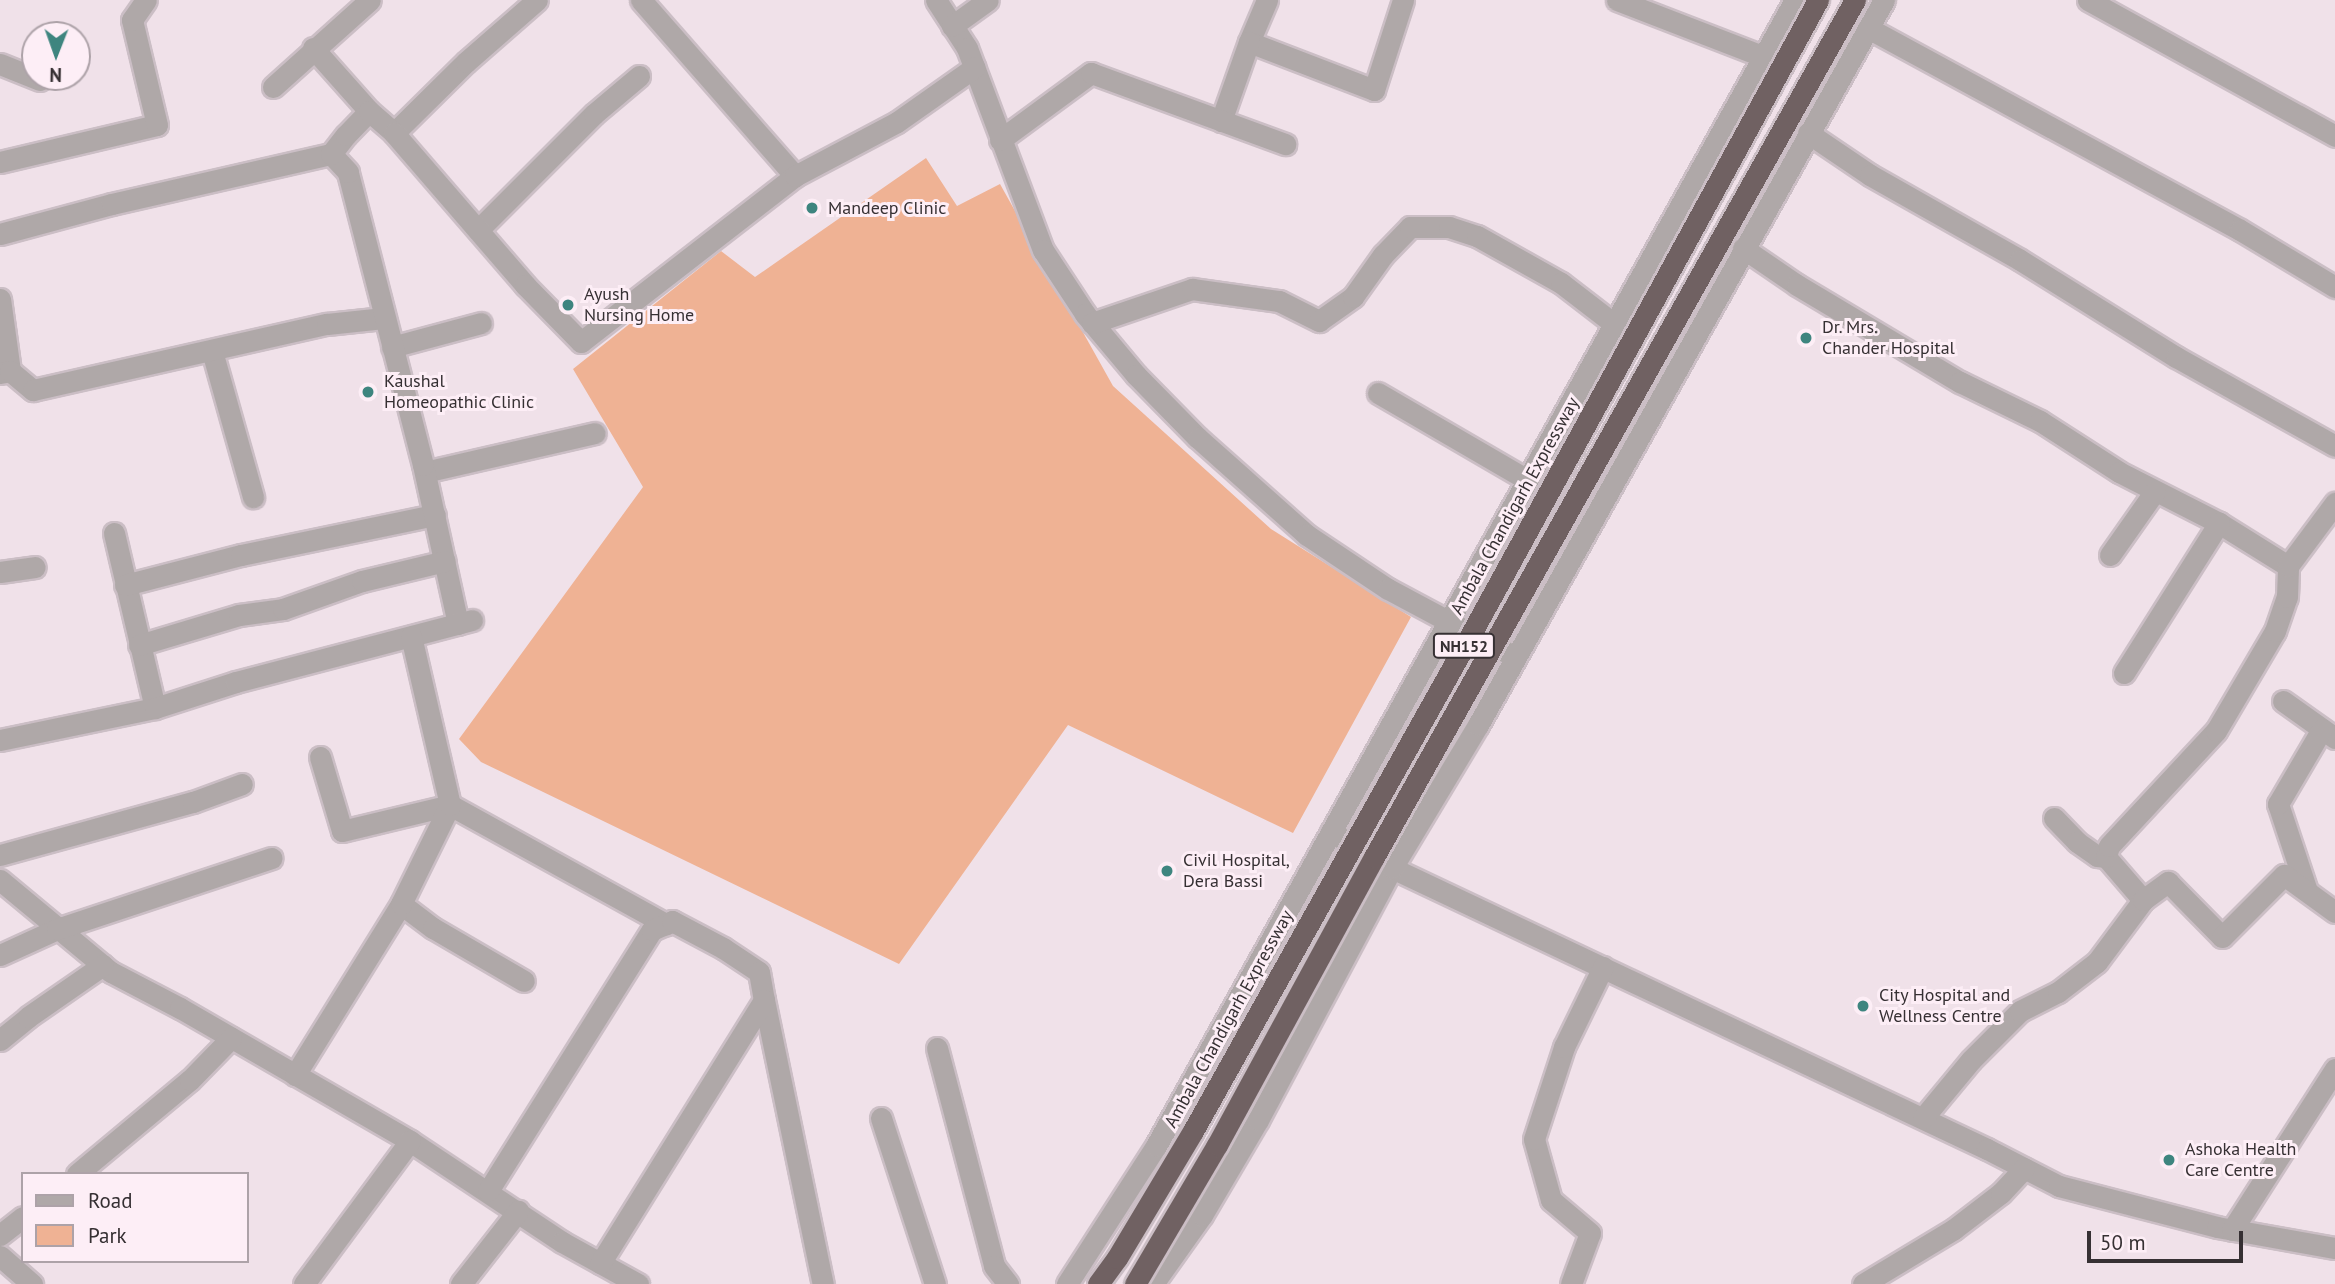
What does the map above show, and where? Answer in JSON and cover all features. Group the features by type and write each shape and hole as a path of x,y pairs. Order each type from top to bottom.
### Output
{"highway":[{"name":"Ambala Chandigarh Expressway","path":"1098,1284 1117,1258 1206,1108 1471,634 1818,0"},
{"name":"NH152","path":"1135,1284 1217,1145 1374,857 1855,0"}],"street":[{"path":"0,162 157,125 132,20 146,0"},
{"path":"273,87 313,48 370,0"},
{"path":"394,134 466,62 537,0"},
{"path":"641,0 795,176"},
{"path":"936,0 967,48 1043,250 1062,283 1092,323 1161,402 1307,535 1388,589 1516,658"},
{"path":"952,26 988,0"},
{"path":"1221,121 1267,0"},
{"path":"1249,43 1374,90 1403,0"},
{"path":"1617,0 1762,56"},
{"path":"1067,1284 1156,1146 1795,0"},
{"path":"1153,1284 1202,1216 1258,1120 1392,867 1516,658 1884,0"},
{"path":"2088,0 2335,136"},
{"path":"1868,28 2239,230 2335,287"},
{"path":"313,48 581,342 795,176 897,122 975,67"},
{"path":"0,64 21,72"},
{"path":"1000,140 1091,73 1285,145"},
{"path":"478,230 594,114 639,76"},
{"path":"0,234 112,204 331,155 369,111"},
{"path":"1808,133 1870,176 2020,260 2176,357 2335,446"},
{"path":"0,740 155,708 236,682 465,622 445,561 425,472 348,172 331,155"},
{"path":"1092,323 1192,289 1279,301 1319,321 1353,297 1383,255 1410,227 1449,227 1476,236 1561,283 1613,323"},
{"path":"1743,248 1797,285 1960,382 2040,421 2119,472 2218,523 2288,566"},
{"path":"0,299 5,372 33,390 327,324 384,318"},
{"path":"392,347 481,323"},
{"path":"212,351 253,497"},
{"path":"1378,393 1526,479"},
{"path":"425,472 595,433"},
{"path":"2110,555 2155,491"},
{"path":"2106,857 2109,846 2216,731 2275,631 2287,597 2288,566 2335,503"},
{"path":"125,585 241,555 435,515"},
{"path":"2124,673 2218,523"},
{"path":"114,533 155,708"},
{"path":"139,645 239,615 283,609 362,581 445,561"},
{"path":"0,572 35,567"},
{"path":"295,1075 401,904 450,805 411,636"},
{"path":"2283,701 2329,734 2278,804 2307,891"},
{"path":"320,757 342,831 450,805 666,924"},
{"path":"0,855 193,802 242,784"},
{"path":"2054,818 2077,842 2097,856 2106,857 2143,900"},
{"path":"1331,832 1392,867 1923,1118 2059,1186 2232,1230 2335,1248"},
{"path":"0,955 57,929 272,858"},
{"path":"1923,1118 1970,1060 2020,1011 2058,992 2096,962 2143,900 2168,883 2222,937 2284,875 2335,912"},
{"path":"0,880 103,965 410,1141 600,1263 638,1284"},
{"path":"401,904 433,928 524,981"},
{"path":"488,1191 652,930 672,921 713,942 759,972 823,1284"},
{"path":"0,1040 28,1017 103,965"},
{"path":"1571,1284 1590,1233 1551,1200 1534,1139 1564,1047 1603,967"},
{"path":"600,1263 764,1000"},
{"path":"79,1172 190,1080 231,1038"},
{"path":"937,1048 995,1266 1008,1284"},
{"path":"2232,1230 2335,1069"},
{"path":"881,1118 935,1284"},
{"path":"304,1284 410,1141"},
{"path":"1863,1284 1954,1229 2001,1193 2024,1168"},
{"path":"466,1282 518,1211"},
{"path":"0,1235 21,1219"},
{"path":"0,1256 32,1284"}],"green space":[{"path":"926,158 957,206 1000,184 1113,386 1271,529 1411,617 1293,833 1068,725 899,964 481,762 459,739 643,487 573,369 721,251 755,277"}],"place":[{"name":"Mandeep Clinic","path":"812,208"},
{"name":"Ayush Nursing Home","path":"568,305"},
{"name":"Dr. Mrs. Chander Hospital","path":"1806,338"},
{"name":"Kaushal Homeopathic Clinic","path":"368,392"},
{"name":"Civil Hospital, Dera Bassi","path":"1167,871"},
{"name":"City Hospital and Wellness Centre","path":"1863,1006"},
{"name":"Ashoka Health Care Centre","path":"2169,1160"}]}
